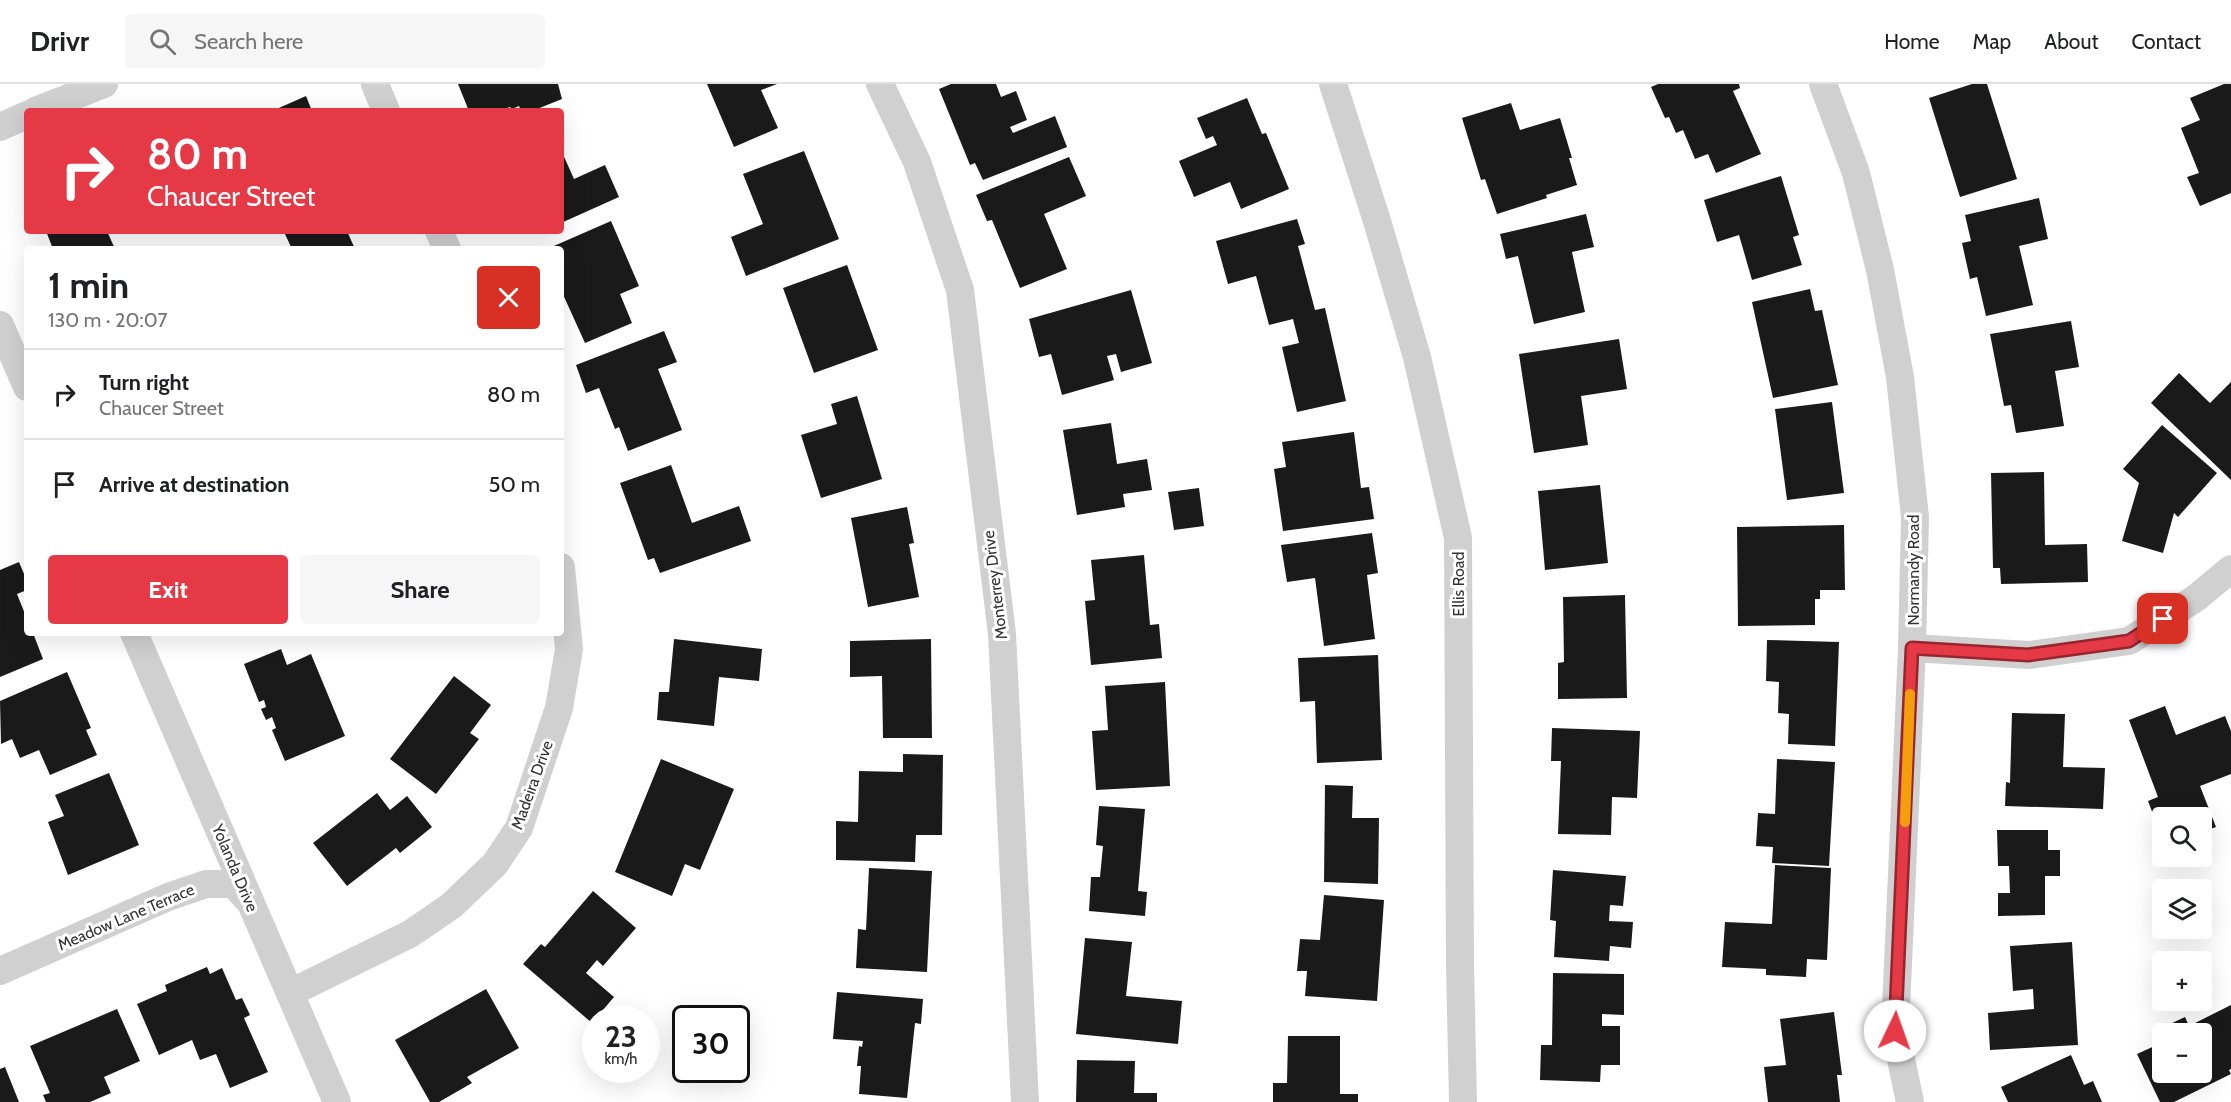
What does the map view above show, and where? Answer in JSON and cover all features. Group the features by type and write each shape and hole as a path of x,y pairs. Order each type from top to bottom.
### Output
{"street":[{"path":"43,108 104,84"},
{"path":"375,84 385,108"},
{"name":"Monterrey Drive","path":"880,84 917,162 960,290 1002,634 1025,1102"},
{"name":"Ellis Road","path":"1333,84 1417,357 1458,538 1463,1102"},
{"name":"Normandy Road","path":"1823,84 1856,173 1880,270 1900,378 1915,517 1912,648 1895,1031 1910,1102"},
{"path":"0,127 24,116"},
{"path":"0,325 24,380"},
{"path":"1912,648 2028,655 2129,641 2196,598 2231,569"},
{"name":"Madeira Drive","path":"290,993 410,934 451,906 495,864 519,828 559,708 569,649 564,598"},
{"name":"Yolanda Drive","path":"135,636 337,1102"},
{"name":"Meadow Lane Terrace","path":"0,971 168,897 206,884 233,884 250,902"}],"building":[{"path":"458,84 558,84 562,99 540,108 520,108 519,106 514,108 468,108"},
{"path":"707,84 777,84 761,90 778,128 734,147"},
{"path":"951,84 996,84 1001,97 1016,91 1027,120 1010,127 1013,133 1055,116 1067,147 983,180 975,163 970,165 939,89"},
{"path":"1658,84 1739,84 1740,88 1733,91 1761,154 1716,173 1708,154 1695,159 1683,130 1676,133 1669,117 1665,118 1651,87"},
{"path":"1972,84 1987,84 2017,179 1960,197 1929,98"},
{"path":"2224,84 2231,84 2231,193 2200,206 2187,177 2199,173 2181,128 2200,120 2190,98"},
{"path":"306,96 311,108 279,108"},
{"path":"1247,98 1262,134 1266,133 1289,189 1241,209 1230,182 1194,197 1179,161 1217,145 1213,136 1206,139 1197,118"},
{"path":"1511,103 1520,130 1560,118 1577,185 1546,195 1547,198 1497,214 1485,179 1481,180 1462,118"},
{"path":"804,151 839,239 746,276 731,237 763,224 743,174"},
{"path":"564,157 574,179 605,165 619,197 564,222"},
{"path":"1069,157 1086,196 1044,214 1067,269 1020,288 992,220 987,221 976,195"},
{"path":"1781,176 1799,235 1793,237 1802,265 1752,280 1739,235 1717,242 1704,200"},
{"path":"2039,198 2048,239 2019,246 2033,305 1986,316 1977,277 1970,279 1962,243 1971,241 1965,215"},
{"path":"1586,214 1594,247 1572,252 1585,312 1534,324 1518,256 1506,259 1500,234"},
{"path":"1297,219 1305,244 1298,246 1315,310 1325,308 1346,401 1297,412 1282,347 1299,343 1293,319 1269,325 1256,276 1228,284 1216,241"},
{"path":"611,221 639,286 620,294 632,323 585,343 564,297 564,246 554,246"},
{"path":"47,234 108,234 114,246 52,246"},
{"path":"285,234 348,234 354,246 291,246"},
{"path":"847,265 878,350 814,373 783,288"},
{"path":"1810,289 1815,311 1822,310 1838,385 1773,398 1752,302"},
{"path":"1131,290 1152,363 1121,372 1116,354 1107,356 1114,380 1062,395 1051,354 1039,357 1029,319"},
{"path":"2071,321 2079,367 2055,371 2064,426 2016,433 2011,405 2004,406 1990,334"},
{"path":"664,331 677,362 658,369 682,430 628,451 619,427 615,429 599,388 586,393 576,365"},
{"path":"1619,339 1627,389 1581,396 1588,445 1534,453 1519,354"},
{"path":"2179,373 2210,403 2231,382 2231,480 2151,403"},
{"path":"857,396 882,479 821,498 801,435 837,424 831,404"},
{"path":"1832,402 1844,493 1787,500 1775,409"},
{"path":"1111,423 1117,464 1147,459 1152,490 1123,494 1125,507 1077,515 1063,430"},
{"path":"2162,425 2217,473 2178,517 2174,513 2163,553 2122,541 2139,483 2123,469"},
{"path":"1354,432 1361,488 1369,487 1374,519 1283,531 1274,469 1286,467 1282,442"},
{"path":"671,465 692,523 739,506 751,541 660,573 654,558 648,560 620,483"},
{"path":"2044,472 2045,545 2087,544 2088,582 2001,584 2000,568 1993,568 1991,473"},
{"path":"1600,485 1608,563 1545,570 1538,491"},
{"path":"1199,488 1204,526 1174,530 1168,492"},
{"path":"907,507 914,543 909,544 919,597 868,607 851,518"},
{"path":"1844,525 1845,590 1820,590 1820,599 1815,599 1815,625 1738,626 1737,527"},
{"path":"1372,533 1378,573 1367,575 1375,639 1324,646 1315,578 1287,582 1281,545"},
{"path":"1144,555 1150,625 1159,624 1162,658 1091,665 1085,601 1095,600 1091,560"},
{"path":"19,562 24,574 24,591 17,594 24,612 24,636 34,636 43,659 0,677 0,570"},
{"path":"1625,595 1627,698 1558,699 1558,663 1564,662 1563,597"},
{"path":"674,639 762,649 759,681 719,677 714,726 657,720 659,692 669,692"},
{"path":"931,639 932,738 883,738 882,676 850,677 850,641"},
{"path":"1767,640 1839,642 1835,746 1788,744 1789,714 1778,713 1779,682 1766,681"},
{"path":"281,649 287,665 311,654 345,736 285,761 272,730 276,728 272,717 266,720 261,709 266,707 264,700 259,702 244,664"},
{"path":"1378,655 1382,760 1317,763 1315,701 1300,702 1298,658"},
{"path":"67,672 91,728 86,730 97,755 50,775 39,750 20,758 12,739 1,744 0,701"},
{"path":"454,676 491,705 470,733 479,739 436,794 390,759"},
{"path":"1165,682 1170,786 1096,790 1092,731 1108,730 1105,686"},
{"path":"2165,706 2176,735 2225,716 2231,731 2231,774 2200,786 2208,807 2152,807 2152,812 2148,801 2158,797 2129,720"},
{"path":"2012,713 2065,714 2063,767 2105,768 2103,809 2005,806 2006,782 2010,783"},
{"path":"1552,728 1640,731 1637,798 1612,797 1611,835 1558,834 1561,761 1551,761"},
{"path":"903,754 943,755 942,835 916,835 915,862 836,860 836,821 858,822 859,771 903,772"},
{"path":"661,759 734,789 700,870 685,864 672,896 615,872"},
{"path":"1777,759 1835,762 1829,866 1772,863 1773,847 1756,846 1758,813 1775,814"},
{"path":"109,773 139,845 68,875 48,822 64,816 55,795"},
{"path":"1325,785 1353,786 1352,818 1379,818 1378,884 1324,882"},
{"path":"377,793 390,810 407,796 432,827 400,853 396,848 347,886 313,843"},
{"path":"1099,806 1145,809 1138,891 1147,892 1145,916 1089,911 1091,877 1100,877 1103,846 1096,845"},
{"path":"2212,817 2216,827 2212,828"},
{"path":"1997,830 2048,830 2048,850 2060,850 2060,876 2045,876 2045,915 1998,916 1998,893 2010,893 2009,866 1998,866"},
{"path":"1775,865 1831,868 1827,960 1807,959 1806,977 1766,975 1766,969 1722,967 1725,922 1772,924"},
{"path":"869,868 932,871 927,972 856,968 858,929 866,930"},
{"path":"1553,870 1626,876 1623,906 1610,905 1609,921 1633,922 1631,948 1610,946 1609,961 1554,957 1556,921 1550,920"},
{"path":"593,891 636,928 603,966 597,960 586,973 614,997 607,1005 582,1005 582,1014 523,964 541,944 545,947"},
{"path":"1324,895 1384,900 1377,1001 1305,996 1307,971 1297,971 1300,939 1320,940"},
{"path":"1085,938 1132,942 1126,996 1182,1001 1178,1044 1076,1034"},
{"path":"2072,942 2078,1045 1990,1050 1988,1013 2034,1009 2033,989 2013,991 2010,946"},
{"path":"207,967 210,974 222,968 236,1000 242,998 250,1015 244,1018 268,1072 230,1088 216,1054 200,1060 192,1040 159,1055 137,1004 167,991 165,985"},
{"path":"1553,973 1624,974 1624,1015 1602,1014 1602,1026 1620,1026 1620,1065 1601,1065 1600,1082 1540,1080 1541,1045 1552,1045"},
{"path":"486,989 519,1048 467,1077 472,1083 439,1102 430,1102 395,1040"},
{"path":"837,992 923,999 921,1024 915,1023 907,1098 859,1094 861,1066 857,1066 859,1046 862,1047 863,1041 833,1039"},
{"path":"2231,1005 2231,1069 2229,1070 2231,1074 2174,1102 2160,1102 2137,1054 2152,1047 2152,1083 2212,1083 2212,1023 2195,1023"},
{"path":"117,1009 140,1061 104,1077 111,1093 90,1102 46,1102 43,1095 50,1093 30,1046"},
{"path":"1834,1012 1842,1075 1837,1075 1840,1102 1768,1102 1764,1067 1786,1065 1780,1019"},
{"path":"2185,1017 2188,1023 2172,1023"},
{"path":"1288,1036 1340,1036 1340,1094 1358,1094 1358,1102 1273,1102 1273,1083 1287,1083"},
{"path":"2071,1055 2084,1085 2093,1081 2102,1102 2008,1102 2001,1087"},
{"path":"1077,1060 1135,1061 1134,1093 1157,1093 1157,1102 1076,1102"},
{"path":"5,1067 19,1102 0,1102 0,1069"}],"slow traffic":[{"path":"1905,822 1910,694"}],"route":[{"path":"1895,1031 1912,648 2028,655 2129,641 2163,619"}]}
